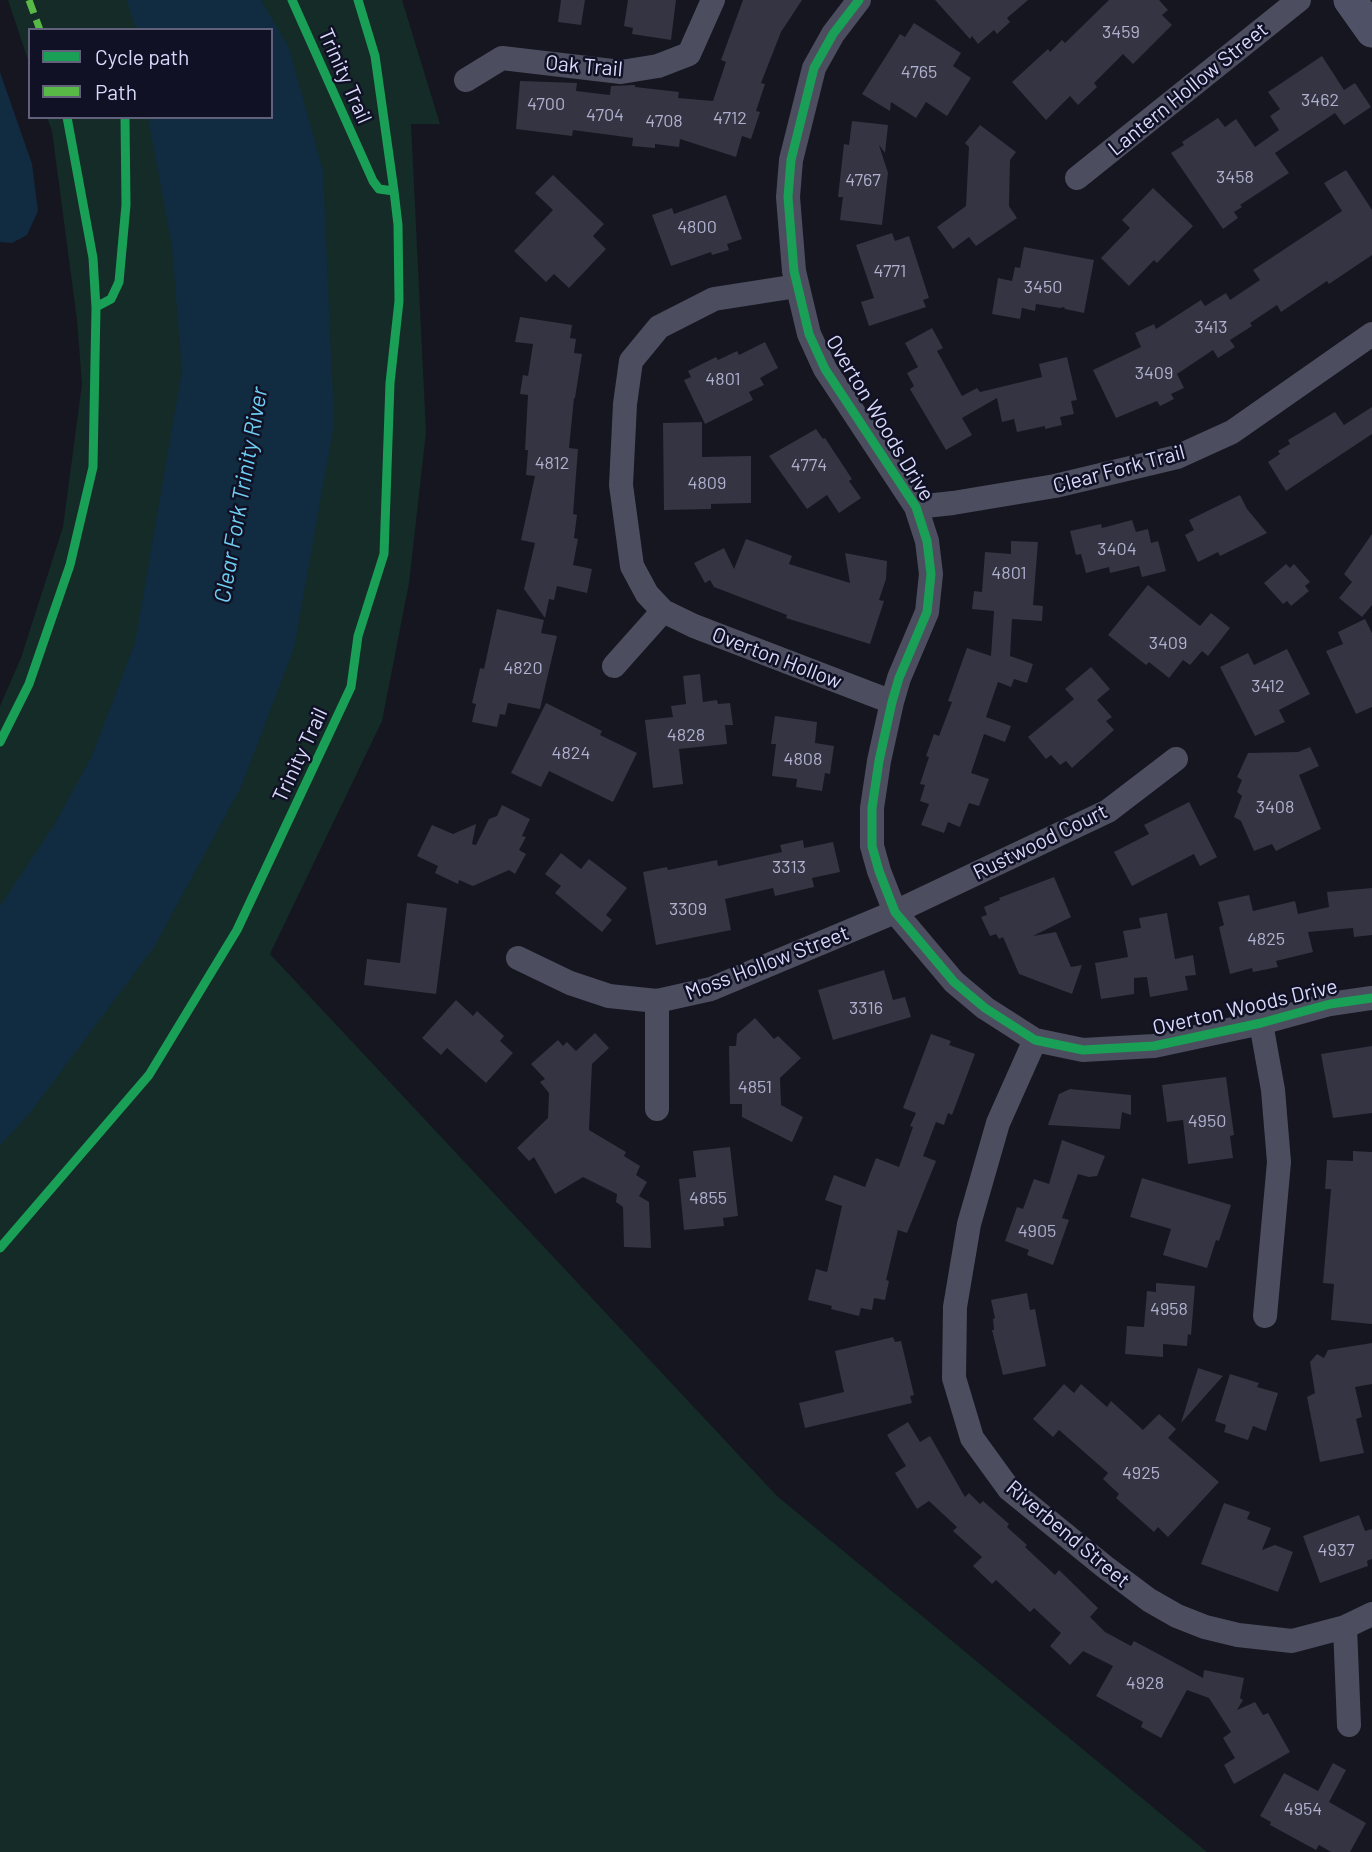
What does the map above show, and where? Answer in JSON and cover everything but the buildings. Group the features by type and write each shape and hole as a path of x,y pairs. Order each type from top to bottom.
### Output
{"main road":[{"path":"1350,0 1372,32"}],"street":[{"name":"Oak Trail","path":"466,80 502,58 621,72 658,66 689,54 713,0"},
{"name":"Overton Woods Drive","path":"859,0 833,34 814,68 790,160 789,197 794,271 809,334 825,369 916,507 927,541 931,574 927,612 892,702 872,808 872,846 895,912 954,982 985,1008 1035,1040 1083,1050 1154,1046 1261,1023 1330,1003 1372,999"},
{"name":"Lantern Hollow Street","path":"1077,178 1300,0"},
{"name":"Overton Hollow","path":"797,286 714,299 659,327 631,361 625,404 621,485 632,566 647,594 663,611 694,626 892,702"},
{"name":"Clear Fork Trail","path":"916,507 1055,486 1177,457 1232,432 1372,334"},
{"path":"614,667 663,611"},
{"name":"Rustwood Court","path":"895,912 1108,811 1176,759"},
{"name":"Moss Hollow Street","path":"518,958 570,983 609,996 657,1001 711,989 895,912"},
{"path":"657,1001 657,1109"},
{"path":"1261,1023 1273,1090 1279,1162 1265,1315"},
{"name":"Riverbend Street","path":"1035,1040 998,1123 969,1224 955,1307 954,1378 972,1438 1009,1489 1105,1567 1149,1600 1177,1616 1238,1636 1292,1641 1345,1627 1372,1614"},
{"path":"1345,1627 1349,1725"}],"green space":[{"path":"8,0 402,0 440,124 411,124 426,432 409,583 382,721 270,954 777,1496 1207,1852 0,1852 0,706 21,658 63,527 82,384 77,320 52,131 48,119 273,119 273,28 28,28 28,60"}],"water":[{"name":"Clear Fork Trinity River","path":"127,0 261,0 289,48 323,171 334,424 294,648 241,787 154,947 30,1113 0,1145 0,906 54,825 92,756 135,643 182,371 172,246 148,119 273,119 273,28 135,28"},
{"path":"0,72 32,164 38,211 27,235 12,243 0,242"}],"marked path":[{"path":"29,0 39,28"}],"cycle path":[{"name":"Trinity Trail","path":"292,0 373,181 379,189 394,191"},
{"name":"Trinity Trail","path":"0,1248 149,1075 237,930 351,687 358,636 384,554 390,383 399,301 398,225 394,191 375,56 358,0"},
{"path":"859,0 833,34 814,68 791,160 788,197 794,271 809,334 825,369 916,507 927,541 931,574 927,612 899,678 892,702 872,808 872,846 895,912 954,982 985,1008 1035,1040 1083,1050 1154,1046 1261,1023 1330,1004 1372,998"},
{"path":"0,742 29,684 70,565 93,467 96,308 93,258 67,119"},
{"path":"96,307 111,299 119,282 126,205 125,119"}]}
